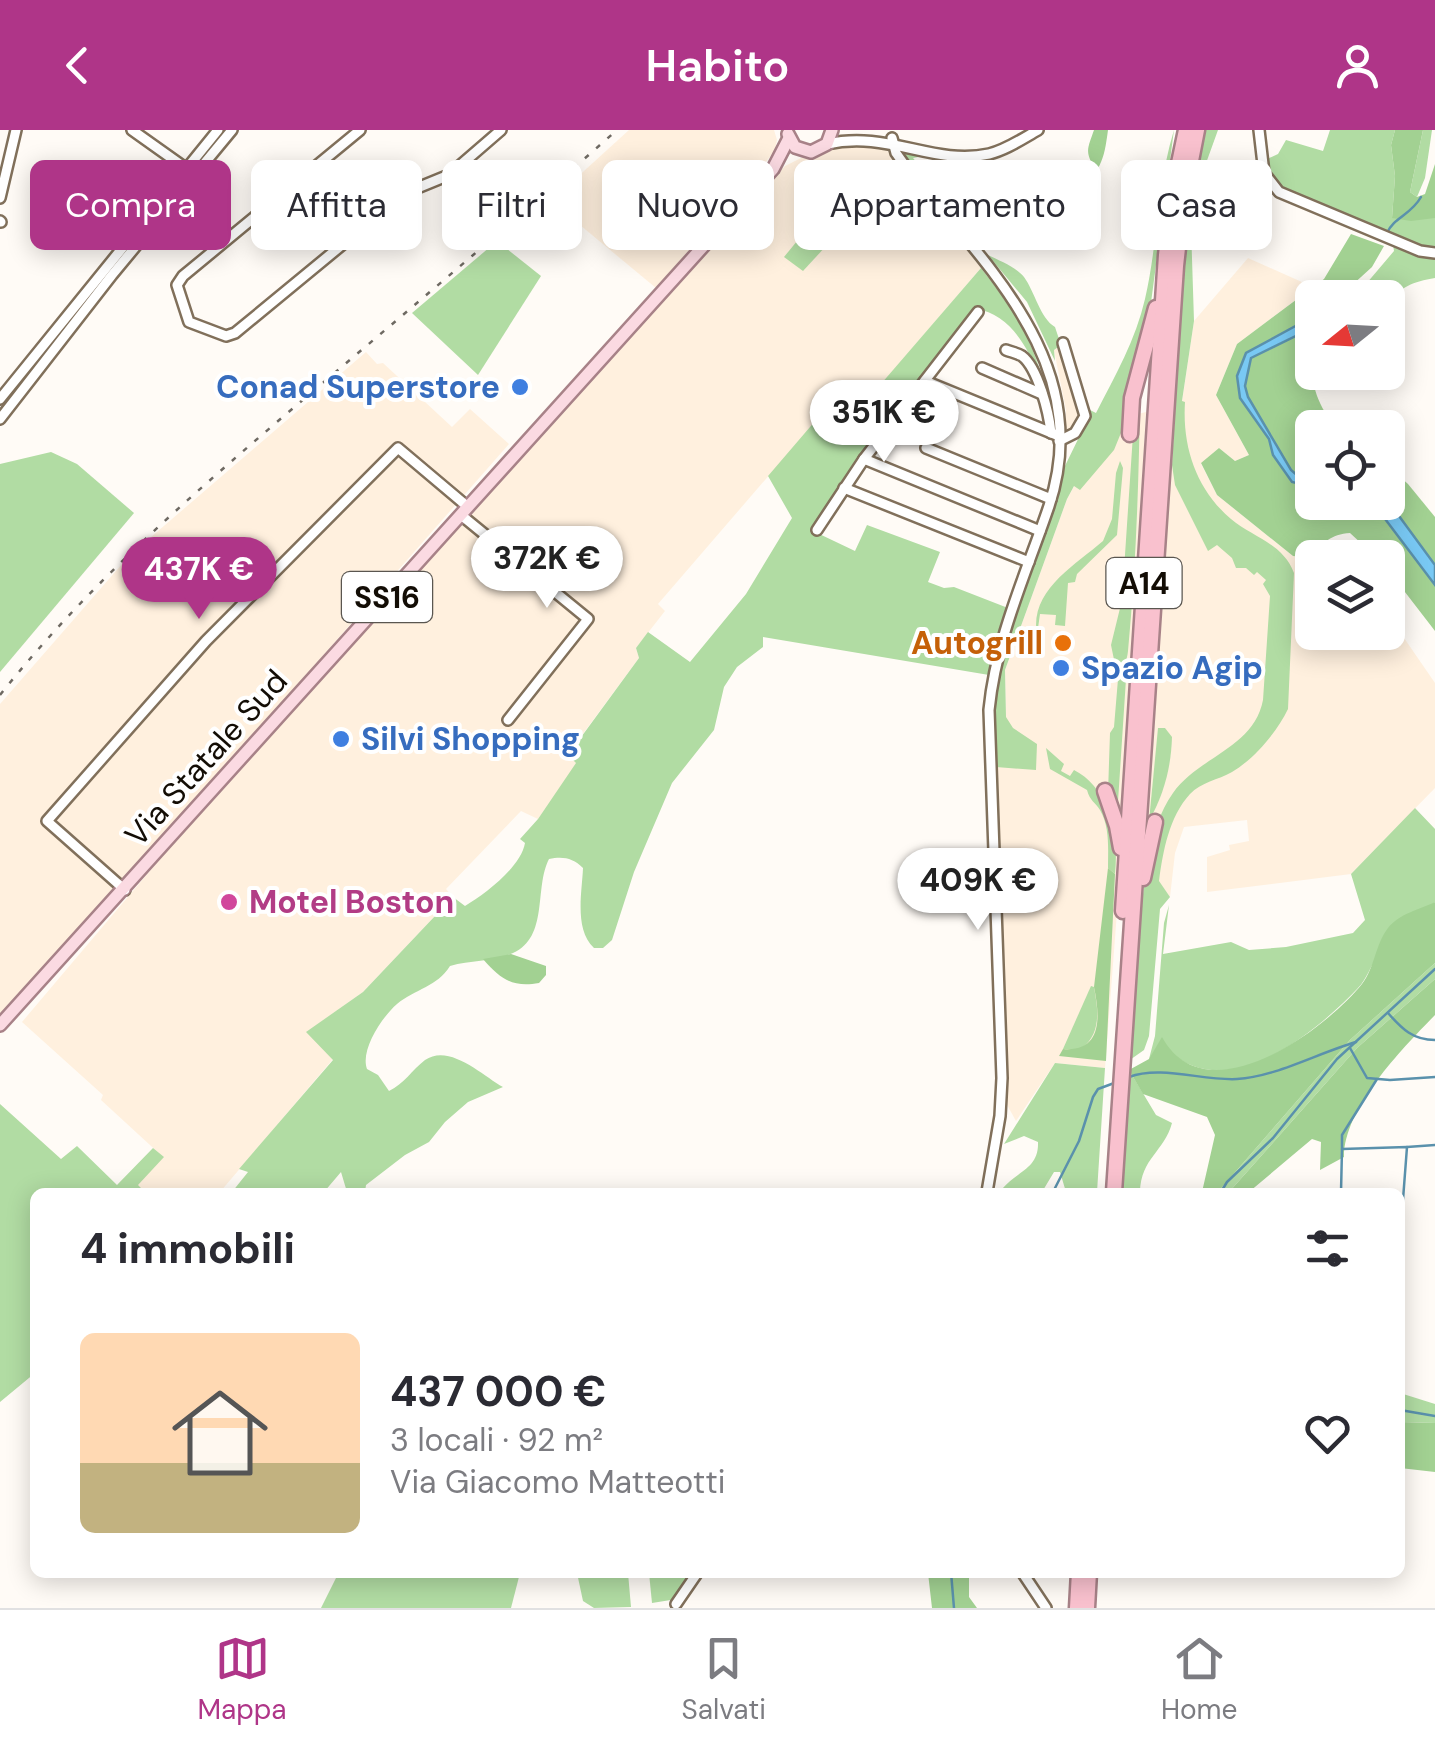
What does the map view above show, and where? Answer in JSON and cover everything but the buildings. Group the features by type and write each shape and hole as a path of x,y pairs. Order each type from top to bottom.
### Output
{"highway":[{"name":"A14","path":"1104,1188 1166,255 1186,130"},
{"name":"A14","path":"1114,1188 1170,354 1182,202 1196,130"},
{"path":"1130,434 1132,398 1155,310 1160,262 1166,255"},
{"path":"1170,354 1175,367 1172,473"},
{"path":"1105,791 1120,843 1118,902 1124,910"},
{"path":"1131,942 1138,929 1144,870 1156,822"},
{"path":"1076,1608 1078,1578"},
{"path":"1087,1608 1089,1578"}],"main road":[{"path":"827,144 834,130"},
{"name":"SS16","path":"774,165 788,134 800,150 811,152"},
{"name":"SS16","path":"774,168 790,157 827,144"},
{"name":"Via Statale Sud","path":"0,1025 699,250"}],"street":[{"path":"0,198 16,130"},
{"path":"132,130 173,160"},
{"path":"198,160 218,130"},
{"path":"202,160 232,130"},
{"path":"360,130 183,276 177,285 188,322 226,336 235,333 405,192 449,175 501,130"},
{"path":"834,130 851,137"},
{"path":"827,144 851,137 892,138 970,156 1002,150 1038,130"},
{"path":"1259,130 1264,173 1272,187 1409,246 1435,253"},
{"path":"892,138 906,167 1017,303 1039,341 1058,405 1051,499 998,650 989,710 1002,1078 988,1188"},
{"path":"4,391 123,250"},
{"path":"0,420 130,250"},
{"path":"817,530 864,459 978,312"},
{"path":"52,352 65,328 62,320"},
{"path":"926,381 1056,436 1074,433 1084,416 1062,343"},
{"path":"1006,350 1023,357 1042,394 1056,436"},
{"path":"982,368 1042,394"},
{"path":"0,376 4,391"},
{"path":"4,391 18,396"},
{"path":"125,890 47,821 206,641 398,448 588,619 508,720"},
{"path":"926,448 1051,499"},
{"path":"864,459 1040,531"},
{"path":"844,488 1029,562"},
{"path":"676,1604 694,1578"},
{"path":"1026,1578 1044,1606"}],"shaded area":[{"path":"629,130 774,130 777,140 767,160 602,160 602,243 582,227 582,173"},
{"path":"836,142 882,144 895,160 797,160 818,155"},
{"path":"794,162 794,250 967,250 981,268 868,400 846,386 658,604 665,611 636,648 639,658 568,754 577,763 538,819 521,811 446,889 453,897 363,992 307,1032 333,1059 223,1188 140,1188 137,1185 163,1157 101,1100 103,1095 22,1022 160,859 709,250 774,250 774,178"},
{"path":"610,250 689,250 656,288"},
{"path":"1248,258 1297,280 1295,300 1237,344 1216,395 1249,455 1235,461 1219,448 1201,464 1217,495 1295,556 1295,650 1405,650 1405,639 1435,683 1435,788 1351,874 1207,892 1207,857 1230,850 1229,845 1249,841 1247,820 1184,827 1175,853 1170,897 1143,861 1173,405 1182,402 1194,321"},
{"path":"1061,345 1081,412 1080,421 1066,435 1066,410 1054,350"},
{"path":"366,352 452,427 470,409 509,444 0,1014 0,704 129,556"},
{"path":"1146,412 1123,834 1105,1068 1055,1063 1016,1121 1006,1103 994,735 1006,717 1005,670 1067,499 1110,421"}],"green space":[{"path":"1094,130 1108,130 1101,163 1090,158 1088,150"},
{"path":"1204,130 1218,130 1207,160 1197,160"},
{"path":"1330,130 1395,130 1391,145 1395,176 1392,218 1435,218 1435,278 1405,288 1405,280 1369,280 1394,251 1392,238 1289,195 1272,181 1272,160 1267,159 1278,154 1286,140 1323,151"},
{"path":"1395,130 1423,130 1410,192 1417,197 1425,194 1435,164 1435,218 1392,218 1395,176 1391,145"},
{"path":"1423,130 1432,130 1425,178 1417,197 1410,192"},
{"path":"903,151 952,160 924,156 907,160"},
{"path":"1351,234 1384,246 1372,267 1358,280 1324,279"},
{"path":"794,245 794,250 822,250 803,271 784,257"},
{"path":"486,250 508,250 541,276 478,375 412,313"},
{"path":"1153,250 1158,250 1150,310 1129,380 1125,423 1114,450 1080,490 1074,486 1067,499 1005,670 1006,717 1013,728 1037,744 1036,770 996,767 996,680 1013,616 1040,547 1063,470 1084,427 1086,408 1096,413 1124,357 1141,314"},
{"path":"1184,250 1192,250 1194,321 1182,401 1189,452 1201,481 1219,508 1282,554 1294,573 1288,709 1271,736 1240,767 1194,790 1177,813 1165,846 1159,881 1170,897 1160,909 1149,1036 1144,1050 1127,1062 1134,939 1157,824 1184,781 1249,730 1263,700 1270,596 1263,584 1266,580 1257,572 1254,575 1246,568 1236,568 1232,558 1217,545 1208,551 1175,485 1172,465"},
{"path":"988,255 1017,270 1028,283 1045,318 1055,327 1061,345 1054,350 1055,361 1027,302"},
{"path":"981,268 1028,339 1053,421 1036,370 1019,337 993,314 976,309 861,456 813,531 855,551 867,525 940,552 928,582 954,587 1008,608 989,675 763,637 763,647 737,667 724,687 714,730 672,783 634,872 612,940 603,948 594,948 584,931 583,868 567,859 549,859 536,924 524,946 506,956 450,966 439,979 391,1010 379,1025 367,1053 367,1069 378,1075 389,1091 425,1060 444,1055 503,1087 468,1102 429,1142 405,1155 366,1188 346,1188 341,1172 327,1188 235,1188 248,1172 239,1169 333,1060 306,1032 363,992 453,897 465,906 510,870 525,843 520,839 576,763 568,755 639,658 636,648 648,632 690,662 746,594 792,518 768,476 846,385 868,399"},
{"path":"1295,301 1295,326 1246,353 1237,376 1240,398 1269,439 1273,455 1295,476 1295,520 1386,520 1401,540 1358,540 1350,533 1327,540 1295,540 1293,556 1217,495 1201,463 1219,448 1235,461 1249,455 1216,395 1237,344"},
{"path":"1295,336 1295,390 1315,390 1324,410 1295,410 1295,473 1253,408 1245,387 1251,358"},
{"path":"1140,395 1135,555 1128,651 1122,678 1126,679 1117,817 1108,793 1110,733 1114,727 1118,679 1111,645 1122,600 1135,404"},
{"path":"51,452 77,464 134,513 0,672 0,464"},
{"path":"1120,461 1123,468 1117,535 1077,574 1075,582 1068,583 1065,626 1055,625 1056,615 1040,614 1037,635 1036,619 1047,593 1067,570 1103,541 1112,519"},
{"path":"1405,481 1435,517 1435,565 1402,520 1405,520"},
{"path":"1405,545 1435,585 1435,631 1405,592"},
{"path":"1158,728 1165,728 1172,737 1171,748 1163,791 1149,821"},
{"path":"1046,748 1064,764 1061,771 1070,776 1074,770 1086,778 1104,801 1113,830 1115,874 1108,868 1107,831 1100,810 1087,790 1050,769"},
{"path":"1415,808 1435,829 1435,902 1385,949 1340,1006 1295,1042 1245,1066 1219,1070 1194,1066 1170,1052 1149,1059 1169,905 1163,954 1231,942 1249,950 1286,947 1353,933 1365,920 1351,874"},
{"path":"1108,868 1115,874 1106,1061 1059,1056 1063,1049 1086,1045 1096,1030 1094,987"},
{"path":"1435,902 1435,963 1350,1040 1221,1188 1203,1188 1215,1135 1207,1117 1143,1094 1129,1070 1149,1059 1162,1037 1182,1060 1206,1069 1234,1068 1264,1059 1293,1043 1320,1024 1362,984 1384,935 1404,915"},
{"path":"511,954 546,966 546,975 539,983 514,983 501,977 483,959"},
{"path":"1435,963 1435,979 1357,1048 1233,1188 1221,1188 1350,1040"},
{"path":"1435,979 1435,1015 1364,1100 1347,1138 1344,1157 1320,1170 1321,1142 1312,1139 1254,1188 1233,1188 1357,1048"},
{"path":"1091,986 1097,1013 1092,1036 1081,1049 1063,1049"},
{"path":"1055,1063 1105,1068 1097,1188 1065,1188 1060,1172 1054,1172 1044,1188 1003,1188 1035,1158 1038,1142 1024,1136 1004,1144"},
{"path":"1129,1070 1156,1115 1172,1123 1144,1171 1140,1188 1119,1188"},
{"path":"0,1104 61,1159 77,1146 117,1185 153,1148 164,1157 138,1185 141,1188 30,1188 30,1377 0,1402"},
{"path":"1405,1395 1435,1404 1435,1423 1405,1422"},
{"path":"1405,1422 1435,1423 1435,1472 1405,1469"},
{"path":"336,1578 519,1578 511,1608 321,1608"},
{"path":"578,1578 628,1578 631,1607 594,1608 583,1601"},
{"path":"650,1578 692,1578 677,1599 652,1603"},
{"path":"929,1578 969,1578 969,1597 977,1608 932,1608"}],"water":[{"path":"1295,326 1295,336 1251,358 1245,386 1295,473 1295,483 1273,455 1269,439 1240,398 1237,376 1246,353"},
{"path":"1386,520 1402,520 1435,565 1435,585 1405,540"}],"waterway":[{"path":"1387,233 1421,197"},
{"path":"1223,1188 1273,1138 1337,1059 1435,969"},
{"path":"1388,1013 1408,1032 1435,1040"},
{"path":"1129,1077 1155,1073 1224,1079 1251,1077 1356,1042"},
{"path":"1350,1048 1367,1078 1435,1077"},
{"path":"1377,1079 1342,1135 1342,1149 1407,1147 1404,1188"},
{"path":"1055,1188 1079,1141 1093,1097 1098,1089 1117,1082"},
{"path":"1407,1147 1435,1145"},
{"path":"1341,1188 1342,1149"},
{"path":"1405,1411 1435,1416"},
{"path":"952,1578 954,1608"}],"railway":[{"path":"0,695 70,614 184,503 617,130"}],"place":[{"name":"Conad Superstore","path":"520,387"},
{"name":"Autogrill","path":"1063,643"},
{"name":"Spazio Agip","path":"1061,668"},
{"name":"Silvi Shopping","path":"341,739"},
{"name":"Motel Boston","path":"229,902"}]}
